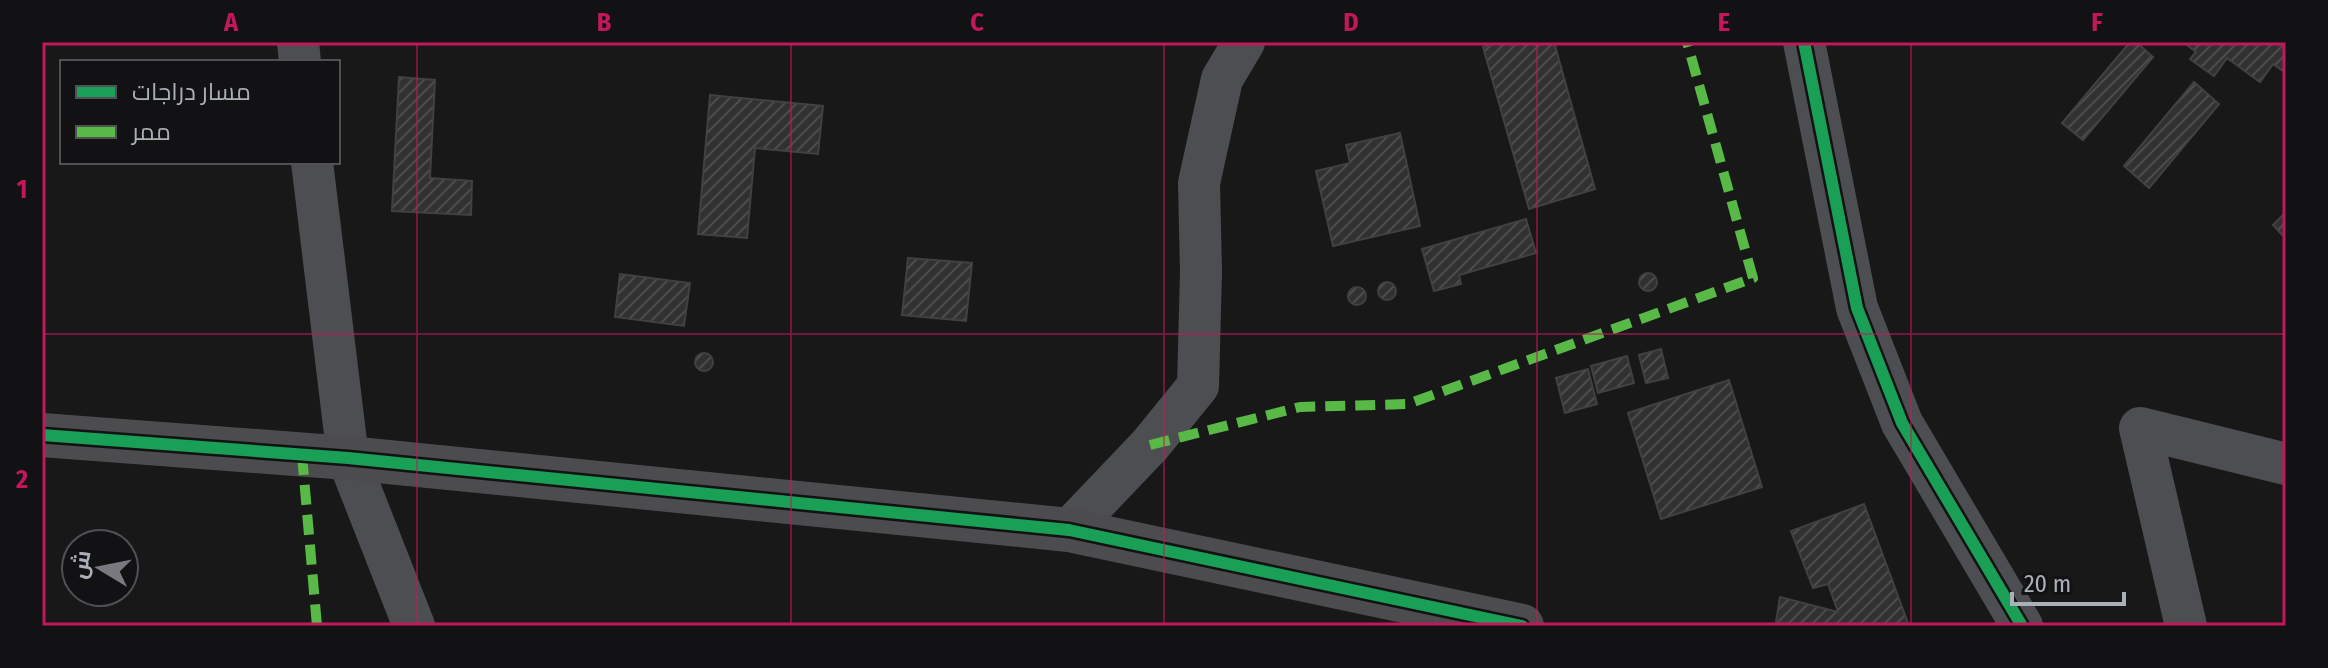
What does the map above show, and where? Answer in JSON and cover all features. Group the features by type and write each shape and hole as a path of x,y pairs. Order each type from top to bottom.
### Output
{"street":[{"path":"1069,530 1150,445 1198,386 1201,272 1199,183 1222,79 1244,42"},
{"path":"1804,42 1857,308 1902,423 2022,626"},
{"path":"312,164 348,458 414,626"},
{"path":"2186,626 2140,428 2286,464"},
{"path":"42,435 348,458 1069,530 1522,626"}],"building":[{"path":"1502,42 1554,42 1595,189 1529,209 1483,47"},
{"path":"2130,42 2136,42 2153,57 2083,140 2062,123"},
{"path":"2183,42 2286,42 2286,73 2273,64 2260,82 2227,58 2214,76 2190,59 2196,52"},
{"path":"399,77 435,80 430,178 472,181 471,215 392,211"},
{"path":"2194,82 2219,104 2149,188 2124,166"},
{"path":"710,95 823,106 818,154 755,148 747,238 698,234"},
{"path":"1400,133 1420,226 1333,246 1316,171 1350,163 1346,145"},
{"path":"2286,212 2286,239 2273,225"},
{"path":"1526,219 1536,253 1459,275 1461,284 1434,291 1422,249"},
{"path":"908,258 972,263 966,321 902,315"},
{"path":"1648,273 1657,282 1648,291 1639,282"},
{"path":"620,274 690,283 684,326 615,317"},
{"path":"1387,282 1396,291 1387,300 1378,291"},
{"path":"1357,287 1366,296 1357,305 1348,296"},
{"path":"1661,349 1668,378 1646,383 1639,355"},
{"path":"704,353 713,362 704,371 695,362"},
{"path":"1627,356 1634,383 1598,393 1591,366"},
{"path":"1588,369 1597,404 1565,413 1556,378"},
{"path":"1729,380 1762,487 1661,519 1628,413"},
{"path":"1864,504 1909,626 1800,626 1776,622 1780,597 1838,612 1828,584 1813,588 1791,531"}],"marked path":[{"path":"1150,445 1300,407 1408,404 1753,278 1687,42"},
{"path":"302,455 317,626"}],"cycle path":[{"path":"1804,42 1857,308 1902,423 2022,626"},
{"path":"42,435 348,458 1069,530 1522,626"}]}
